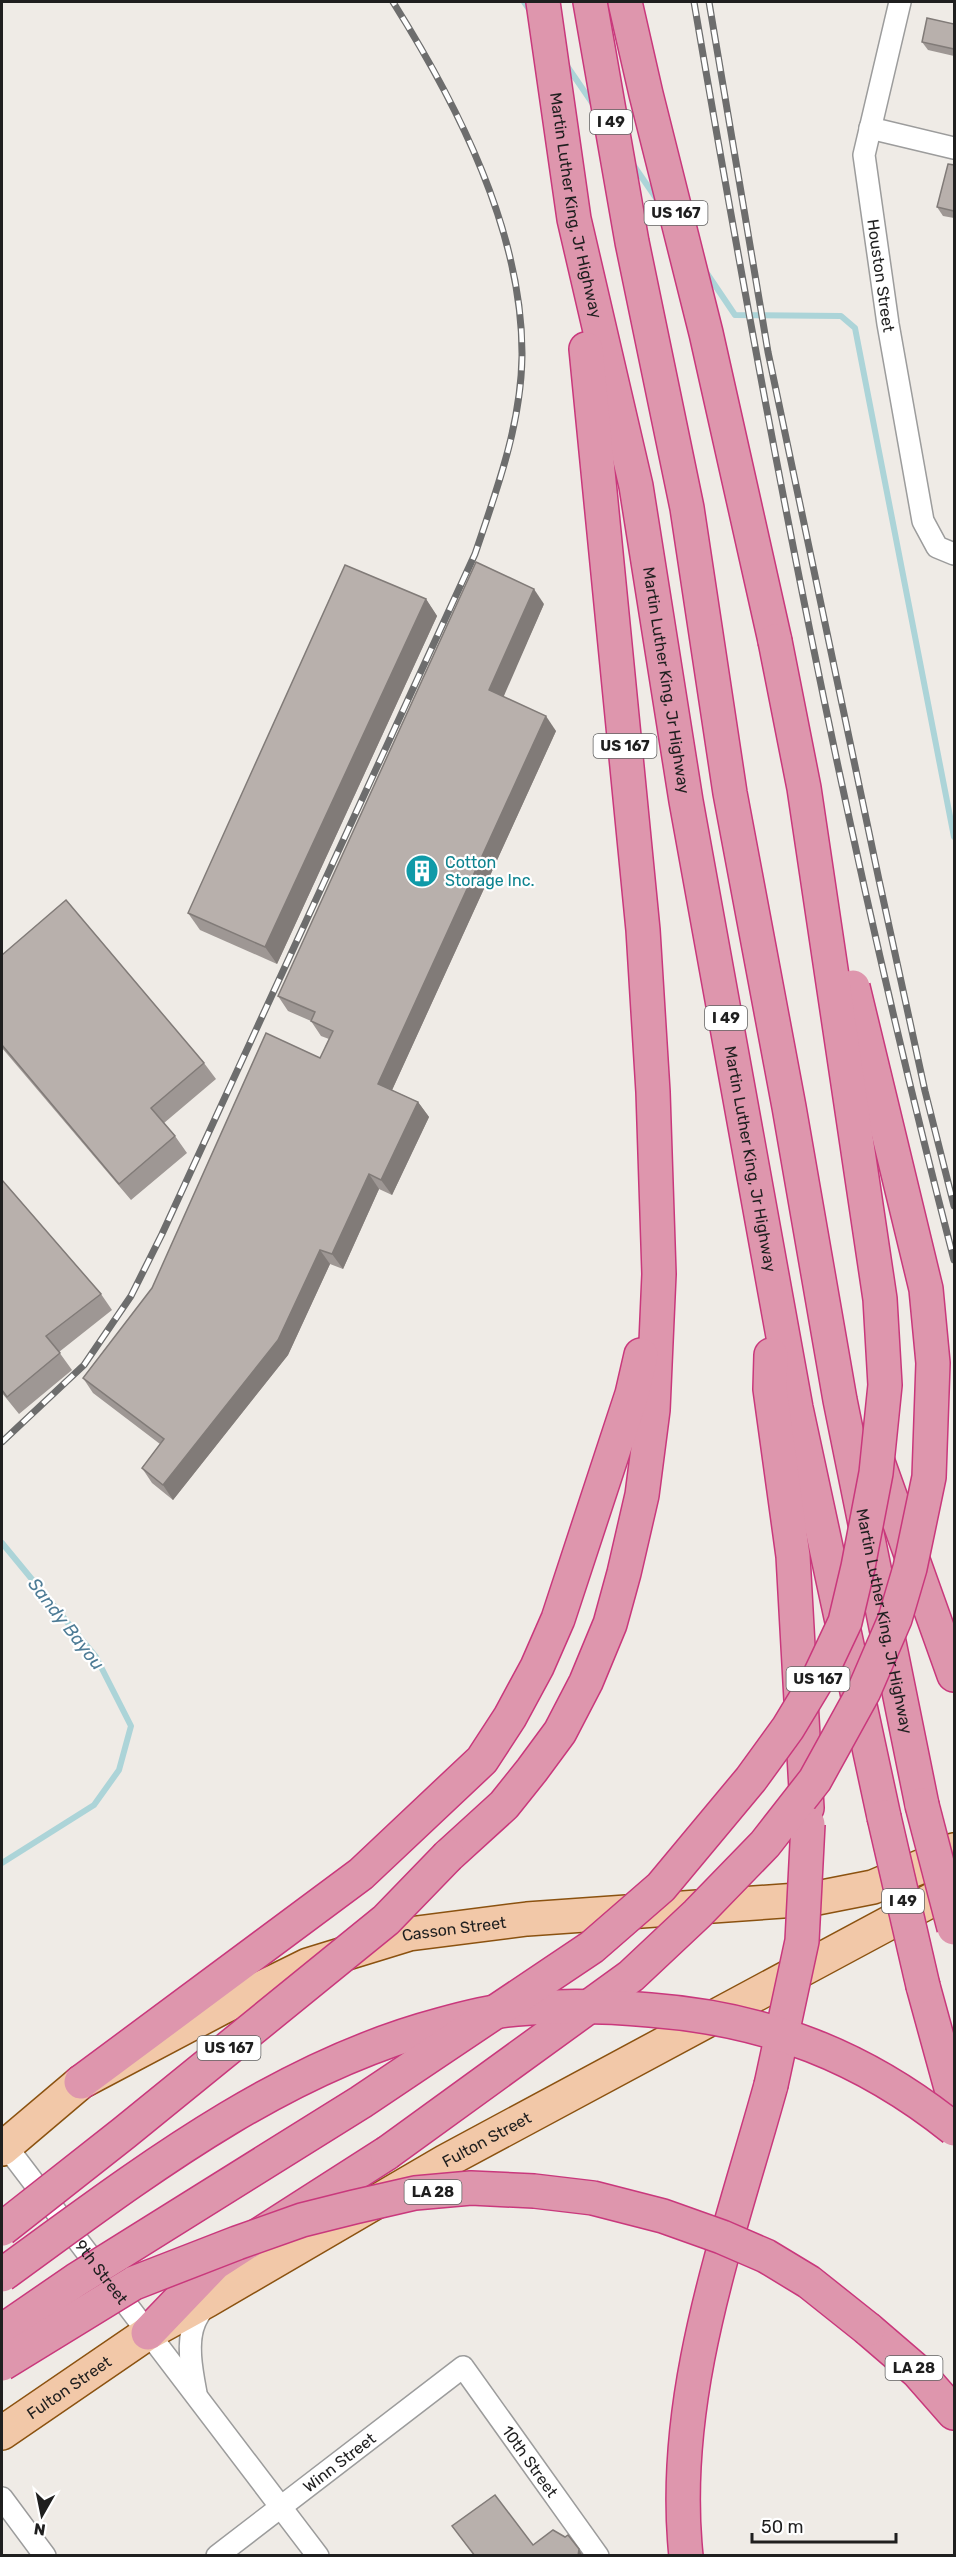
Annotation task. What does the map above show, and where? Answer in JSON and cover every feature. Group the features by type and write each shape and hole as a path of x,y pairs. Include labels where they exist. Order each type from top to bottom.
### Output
{"highway":[{"name":"Martin Luther King, Jr Highway","path":"543,2 574,219 636,486 686,801 796,1408 884,1816 923,1986 954,2099"},
{"name":"Martin Luther King, Jr Highway","path":"590,2 632,242 687,508 730,793 840,1400 922,1805 954,1928"},
{"name":"US 167","path":"2,2331 76,2280 361,2102 592,1947 661,1887 751,1779 788,1728 820,1675 845,1622 876,1473 885,1385 880,1299 804,788 775,641 706,333 625,2"},
{"name":"US 167","path":"2,2229 386,1920 448,1856 504,1805 560,1732 586,1682 610,1624 644,1484 653,1410 659,1274 653,1092 643,930 574,219"},
{"path":"148,2333 215,2263 387,2153 631,1976 698,1914 765,1844 815,1780 864,1691 895,1619 907,1579 930,1467 933,1363 926,1289 804,788"},
{"path":"809,1224 872,1443 954,1675"},
{"path":"81,2082 361,1874 482,1760 515,1707 558,1619 632,1394 659,1274"},
{"path":"686,2556 682,2517 686,2431 704,2325 771,2085 802,1941 808,1824 793,1556 770,1389 775,1284"},
{"path":"2,2275 145,2172 263,2098 358,2050 414,2031 465,2018 515,2009 608,2006 716,2017 761,2028 806,2042 849,2061 923,2104 954,2129"},
{"name":"LA 28","path":"2,2364 134,2283 302,2220 415,2193 471,2188 534,2191 593,2198 663,2216 766,2256 809,2282 868,2329 918,2372 954,2413"}],"main road":[{"name":"Casson Street","path":"4,2147 81,2082 308,1965 409,1934 527,1919 812,1899 873,1887 954,1850"},
{"name":"Fulton Street","path":"2,2433 148,2333 446,2161 954,1888"}],"street":[{"name":"Houston Street","path":"900,2 864,155 888,324 922,521 946,550"},
{"path":"870,128 954,148"},
{"name":"9th Street","path":"4,2147 318,2556"},
{"name":"9th Street","path":"197,2396 192,2367 193,2332 194,2324 208,2300"},
{"name":"Winn Street","path":"217,2556 463,2367"},
{"name":"10th Street","path":"463,2367 598,2556"},
{"path":"2,2498 45,2556"}],"building":[{"path":"927,18 954,24 954,49 922,42"},
{"path":"948,164 954,165 954,211 937,207"},
{"path":"476,562 534,589 489,690 546,716 378,1084 418,1102 381,1180 369,1174 332,1254 320,1250 278,1340 163,1485 142,1468 164,1439 83,1378 152,1288 266,1033 320,1058 333,1031 311,1021 315,1012 278,996"},
{"path":"345,565 426,599 265,947 188,913"},
{"path":"66,900 204,1063 151,1108 175,1136 119,1184 2,1045 2,955"},
{"path":"2,1180 101,1294 46,1336 60,1353 7,1397 2,1390"},
{"path":"495,2495 533,2545 553,2530 565,2537 568,2535 579,2549 578,2556 475,2556 452,2526"}],"waterway":[{"path":"524,2 531,12"},
{"path":"565,63 595,107"},
{"path":"632,163 658,201"},
{"path":"706,272 735,315 841,316 855,328 954,837"},
{"name":"Sandy Bayou","path":"2,1543 96,1657 131,1726 119,1770 94,1805 2,1863"}],"railway":[{"path":"2,1442 84,1365 131,1296 162,1234 475,554 506,456 517,407 522,356 519,309 511,263 482,171 462,126 417,41 393,2"},
{"path":"694,2 721,160 810,634 878,948 954,1260"},
{"path":"709,2 768,352 879,880 925,1091 954,1206"}],"place":[{"name":"Cotton Storage Inc.","path":"422,871"}]}
